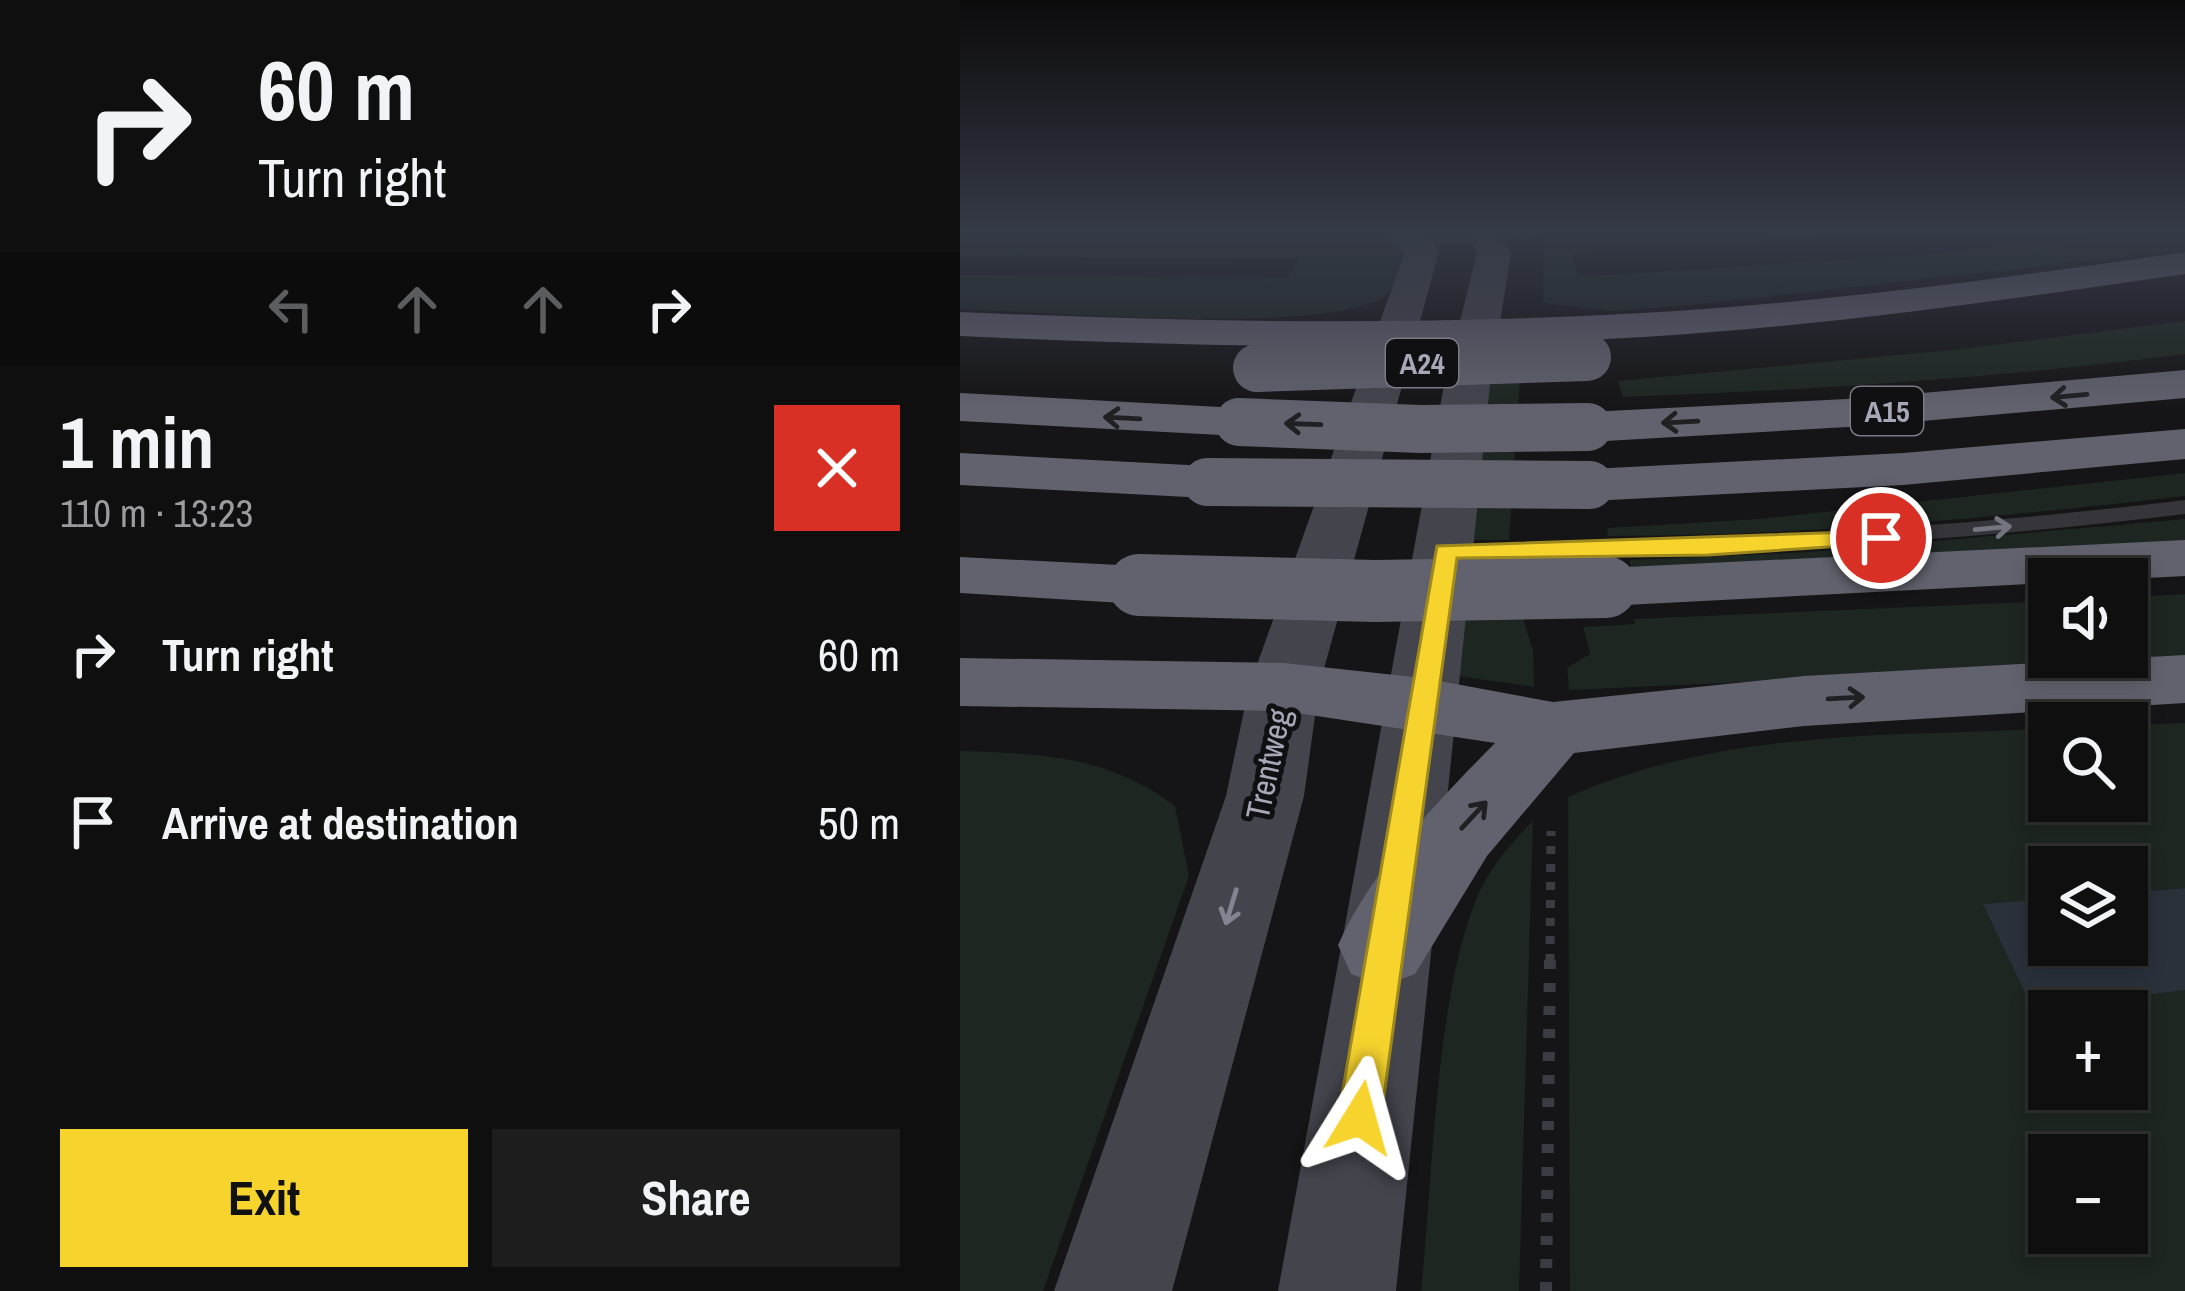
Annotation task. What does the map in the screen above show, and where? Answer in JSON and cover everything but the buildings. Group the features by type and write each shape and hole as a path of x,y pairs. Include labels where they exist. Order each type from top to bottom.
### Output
{"highway":[{"path":"960,324 1480,333 1873,305 1983,290"},
{"name":"A24","path":"960,364 1257,368 1804,346 2185,296"},
{"name":"A15","path":"960,407 1421,429 1588,427 1888,411 2185,383"},
{"name":"A15","path":"960,469 1207,482 1590,485 1925,467 2185,444"},
{"path":"960,575 1351,591 1606,587 2185,558"},
{"path":"960,682 1284,687 1423,703 1553,729 1804,700 2185,679"},
{"path":"1383,945 1458,833 1553,729"}],"main road":[{"name":"Trentweg","path":"1113,1291 1265,796 1284,687 1411,290"},
{"path":"1337,1291 1383,945 1467,386 1488,290"}],"lane":[{"path":"1445,551 1708,548 1881,538 2185,507"}],"shaded area":[{"path":"960,290 1390,290 1353,308 1247,318 960,309"},
{"path":"1543,290 1826,290 1611,311 1543,303"},
{"path":"2185,321 2185,354 2045,370 1623,397 1618,381 1963,349"},
{"path":"1523,337 1509,540 1468,540 1495,342"},
{"path":"2185,473 2185,496 2041,512 1751,533 1608,536 1607,528 1759,519"},
{"path":"2185,519 2185,548 1630,567 1630,560 1810,552"},
{"path":"1464,569 1510,577 1533,650 1534,687 1458,676"},
{"path":"2185,594 2185,662 2148,664 2148,596"},
{"path":"2028,602 2028,669 1569,690 1567,668 1590,654 1583,627 1635,624 1634,619"},
{"path":"2185,723 2185,888 2148,891 2148,846 2028,846 2028,901 1984,905 2028,999 2028,1110 2148,1110 2148,995 2185,990 2185,1291 1570,1291 1568,797 1684,759 1804,740 2028,730 2028,822 2148,822 2148,724"},
{"path":"960,751 1073,761 1149,789 1175,806 1189,876 1043,1291 960,1291"},
{"path":"1533,821 1519,1291 1421,1291 1444,1035 1464,936 1489,874"},
{"path":"2185,888 2185,990 2148,995 2148,990 2028,990 2028,999 1983,904 2028,901 2028,966 2148,966 2148,891"}],"route":[{"path":"1360,1118 1445,551 1708,548 1881,538"}]}
